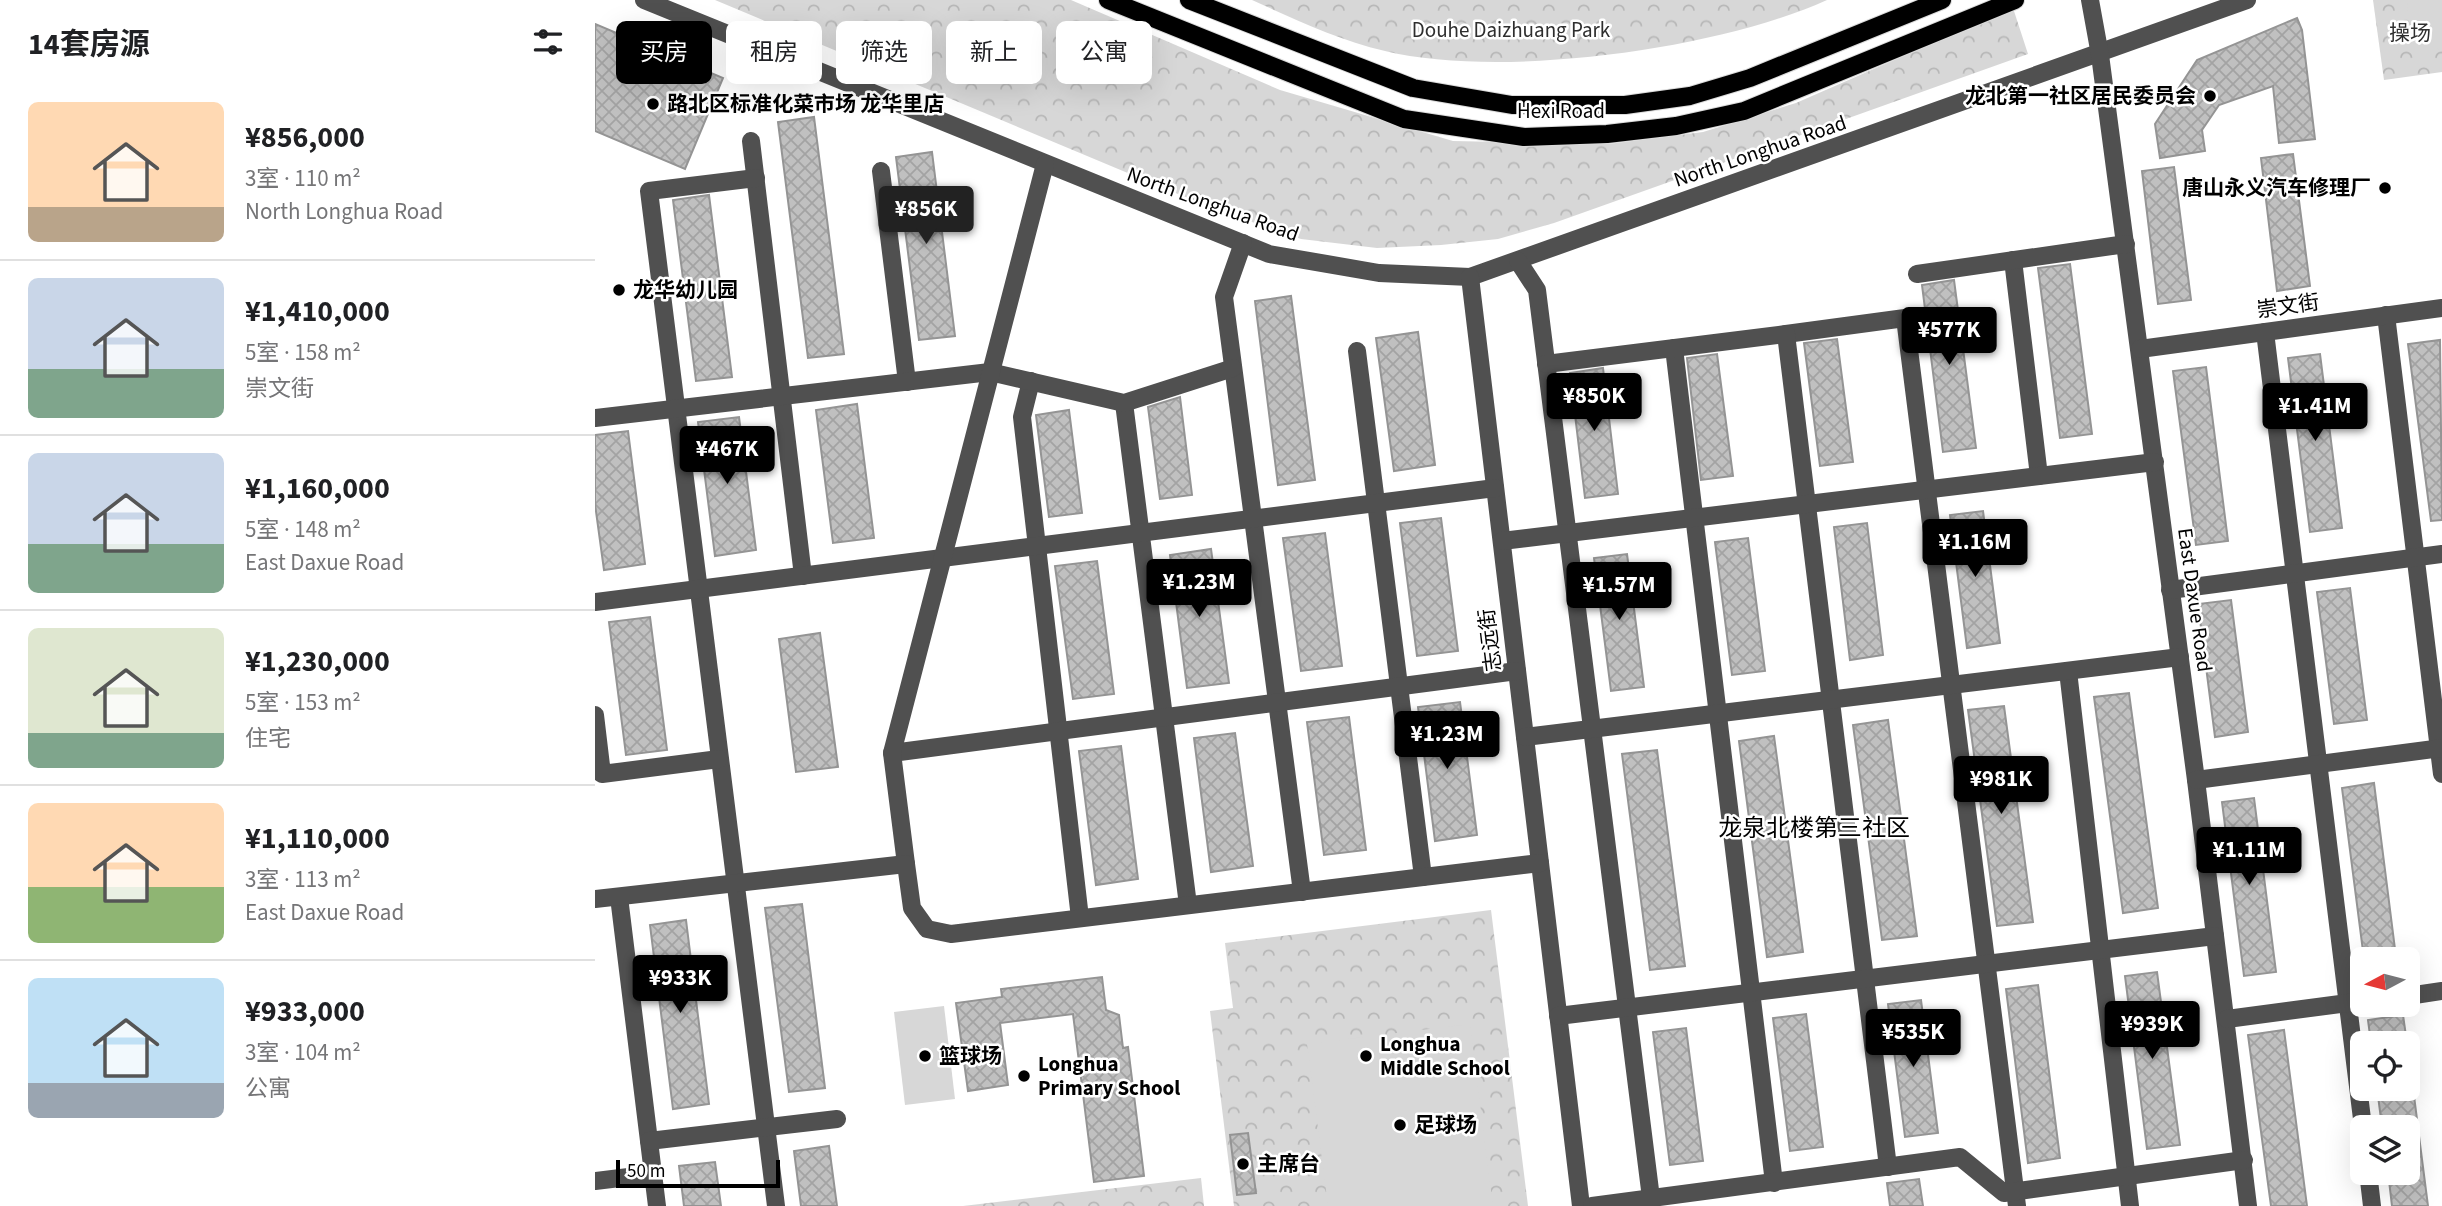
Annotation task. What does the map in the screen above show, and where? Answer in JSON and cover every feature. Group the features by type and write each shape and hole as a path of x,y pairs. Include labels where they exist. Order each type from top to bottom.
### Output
{"main road":[{"name":"Hexi Road","path":"1108,0 1404,120 1524,136 1621,133 1676,126 1744,111 2015,0"},
{"name":"Hexi Road","path":"1189,0 1413,88 1512,105 1625,105 1690,96 1750,78 1942,0"}],"street":[{"name":"North Longhua Road","path":"644,0 1269,254 1379,273 1469,277 2100,55 2247,0"},
{"name":"East Daxue Road","path":"2090,0 2100,55 2155,462 2227,1019 2248,1206"},
{"path":"751,141 803,576"},
{"path":"1045,164 892,753 912,908 927,929 951,934 1540,863"},
{"path":"881,171 907,382"},
{"path":"756,178 649,191 776,1206"},
{"path":"1243,243 1224,297 1302,892"},
{"path":"1917,274 2126,244"},
{"path":"2013,260 2039,476"},
{"path":"1518,261 1537,290 1651,1198"},
{"name":"志远街","path":"1469,277 1581,1206"},
{"name":"崇文街","path":"2140,349 2442,308"},
{"path":"2386,315 2442,774"},
{"path":"1546,364 1905,318 2016,1198"},
{"path":"2265,332 2318,764 2350,970"},
{"path":"1786,334 1888,1167"},
{"path":"1674,348 1774,1183"},
{"path":"1357,351 1423,877"},
{"path":"595,418 990,372 1124,403 1233,368"},
{"path":"1031,381 1022,417 1080,918"},
{"path":"1124,403 1188,905"},
{"path":"1502,541 2155,462"},
{"path":"595,602 1495,488"},
{"path":"2170,590 2442,554"},
{"path":"1525,737 2180,657"},
{"path":"892,753 1517,671"},
{"path":"2068,671 2130,1206"},
{"path":"595,715 602,774 719,759"},
{"path":"2196,780 2440,748"},
{"path":"595,899 906,864"},
{"path":"619,897 657,1206"},
{"path":"1558,1016 2215,936"},
{"path":"2420,994 2442,991"},
{"path":"2227,1019 2350,1003"},
{"path":"2356,1017 2362,1115"},
{"path":"649,1141 837,1119"},
{"path":"1593,1206 1960,1157 2004,1192 2016,1198 2127,1176 2244,1160"},
{"path":"595,1181 653,1174"},
{"path":"2370,1185 2372,1206"}],"green space":[{"path":"715,0 1071,0 1120,21 1056,21 1056,84 1152,84 1152,35 1280,90 1453,141 1608,144 1703,132 1796,103 2013,8 2028,54 1554,223 1498,239 1377,248 1301,239 1209,207 915,84 932,84 932,21 836,21 836,51 822,45 822,21 765,21"},
{"name":"Douhe Daizhuang Park","path":"1252,0 1827,0 1781,18 1670,45 1609,55 1488,62 1433,59 1385,51 1317,29"},
{"name":"操场","path":"2373,0 2442,0 2442,72 2384,80"},
{"path":"2408,0 2442,0 2442,50 2426,43 2414,32 2408,18"},
{"name":"Longhua Middle School","path":"1491,910 1528,1206 1234,1206 1210,1011 1233,1008 1225,943"},
{"name":"篮球场","path":"944,1006 955,1099 905,1105 894,1012"},
{"name":"足球场","path":"1470,1024 1493,1206 1328,1206 1307,1044"},
{"path":"1201,1178 1204,1206 963,1206"}],"building":[{"name":"龙北第一社区居民委员会","path":"2297,18 2302,30 2315,139 2279,143 2273,86 2219,105 2202,130 2205,151 2160,158 2155,124 2197,60"},
{"name":"路北区标准化菜市场 龙华里店","path":"595,24 616,33 616,84 712,84 712,73 723,78 685,169 595,131"},
{"path":"814,117 844,354 808,358 778,122"},
{"path":"932,152 955,336 919,340 896,157"},
{"path":"2293,154 2310,286 2277,291 2261,158"},
{"path":"2174,167 2191,300 2158,304 2142,171"},
{"path":"709,195 732,377 696,381 673,200"},
{"path":"2070,264 2092,434 2060,438 2038,268"},
{"path":"1954,280 1976,448 1943,452 1922,285"},
{"path":"1291,296 1315,480 1278,485 1255,301"},
{"path":"1418,332 1435,465 1394,471 1376,338"},
{"path":"1837,339 1853,462 1820,466 1804,343"},
{"path":"2440,340 2442,520 2431,521 2408,344"},
{"path":"1717,354 1733,476 1701,480 1687,358"},
{"path":"2320,354 2342,528 2310,532 2288,358"},
{"path":"2206,367 2228,541 2196,545 2173,371"},
{"path":"1603,368 1618,494 1585,498 1570,373"},
{"path":"1180,397 1192,495 1160,499 1148,407"},
{"path":"857,404 874,538 833,543 816,410"},
{"path":"1069,410 1082,513 1049,517 1036,415"},
{"path":"739,417 756,550 715,556 698,422"},
{"path":"628,431 645,564 604,570 595,504 595,435"},
{"path":"1983,511 2000,643 1967,648 1950,515"},
{"path":"1441,518 1458,651 1417,656 1400,523"},
{"path":"1867,523 1883,655 1850,660 1834,527"},
{"path":"1325,533 1342,666 1301,671 1283,538"},
{"path":"1748,538 1765,671 1732,675 1715,542"},
{"path":"1211,549 1229,683 1187,688 1170,555"},
{"path":"1627,554 1644,687 1611,691 1594,558"},
{"path":"1097,561 1114,694 1073,699 1055,566"},
{"path":"2350,588 2367,720 2334,724 2317,592"},
{"path":"2231,600 2248,732 2215,737 2198,604"},
{"path":"650,617 667,750 626,755 609,622"},
{"path":"820,633 838,767 796,772 779,639"},
{"path":"2129,693 2158,908 2123,913 2094,697"},
{"path":"1460,702 1477,835 1435,841 1418,707"},
{"path":"2004,706 2033,922 1997,926 1968,710"},
{"path":"1349,717 1366,850 1324,855 1307,722"},
{"path":"1888,720 1917,936 1882,940 1853,725"},
{"path":"1235,733 1253,866 1211,872 1194,738"},
{"path":"1774,736 1803,952 1767,957 1739,741"},
{"path":"1121,746 1138,879 1096,885 1079,751"},
{"path":"1657,750 1685,966 1650,970 1622,754"},
{"path":"2374,783 2395,947 2362,947 2342,788"},
{"path":"2254,798 2276,972 2244,976 2222,802"},
{"path":"802,904 825,1088 789,1092 765,908"},
{"path":"686,920 709,1104 673,1109 650,925"},
{"path":"2157,972 2180,1145 2147,1149 2125,976"},
{"path":"1102,977 1106,1010 1119,1015 1123,1048 1128,1047 1144,1176 1094,1182 1073,1014 1000,1023 1008,1085 968,1091 956,1003 1002,997 1001,989"},
{"path":"2038,985 2060,1158 2028,1163 2006,989"},
{"path":"1921,1000 1938,1133 1905,1137 1888,1004"},
{"path":"1806,1014 1823,1147 1790,1151 1773,1018"},
{"path":"2403,1017 2405,1031 2369,1031 2368,1020"},
{"path":"1686,1028 1703,1161 1670,1165 1653,1032"},
{"path":"2284,1030 2307,1206 2271,1206 2248,1035"},
{"path":"2379,1101 2415,1101 2416,1115 2380,1115"},
{"name":"主席台","path":"1248,1133 1256,1193 1237,1195 1230,1135"},
{"path":"2420,1144 2428,1206 2392,1206 2390,1185 2420,1185"},
{"path":"829,1146 837,1206 801,1206 794,1151"},
{"path":"715,1162 721,1206 684,1206 679,1166"},
{"path":"1919,1179 1923,1206 1890,1206 1887,1183"}],"place":[{"name":"龙北第一社区居民委员会","path":"2210,96"},
{"name":"路北区标准化菜市场 龙华里店","path":"653,104"},
{"name":"唐山永义汽车修理厂","path":"2385,188"},
{"name":"龙华幼儿园","path":"619,290"},
{"name":"篮球场","path":"925,1056"},
{"name":"Longhua Middle School","path":"1366,1056"},
{"name":"Longhua Primary School","path":"1024,1076"},
{"name":"足球场","path":"1400,1125"},
{"name":"主席台","path":"1243,1164"}],"district":[{"name":"龙泉北楼第三社区","path":"1814,828"}]}
